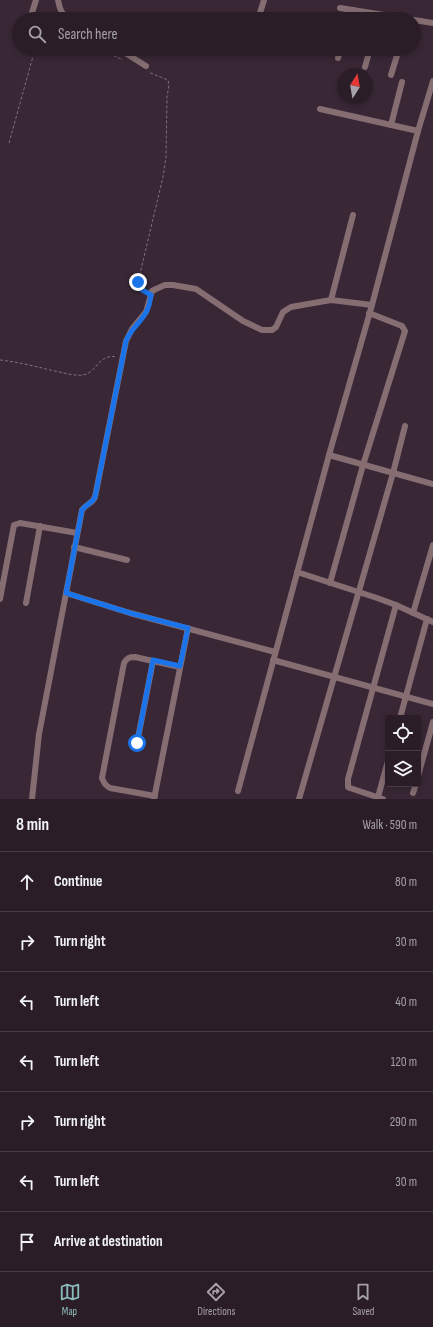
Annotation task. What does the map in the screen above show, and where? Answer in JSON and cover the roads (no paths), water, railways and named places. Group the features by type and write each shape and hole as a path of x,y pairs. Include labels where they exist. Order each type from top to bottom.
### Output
{"street":[{"path":"32,12 36,0"},
{"path":"58,0 62,12"},
{"path":"260,12 264,0"},
{"path":"340,8 360,12"},
{"path":"421,21 433,23"},
{"path":"129,56 147,69"},
{"path":"365,67 368,56"},
{"path":"391,75 397,56"},
{"path":"238,791 329,455 370,313 418,131 433,81"},
{"path":"391,125 402,82"},
{"path":"320,109 418,131"},
{"path":"332,300 352,215"},
{"path":"32,799 40,734 76,533 82,510 92,502 95,497 127,337 146,312 151,295 156,288 165,285 196,289 255,328 268,330 272,330 276,327 283,312 291,307 332,300 372,305"},
{"path":"330,583 363,465 405,331 402,326 370,313"},
{"path":"299,799 393,473 405,426"},
{"path":"329,455 433,484"},
{"path":"0,599 14,525 20,523 76,533"},
{"path":"26,603 40,526"},
{"path":"413,613 433,545"},
{"path":"74,547 127,560"},
{"path":"297,572 396,604 433,622"},
{"path":"66,593 130,613 276,652"},
{"path":"385,775 380,798 353,790 348,787 348,779 396,604"},
{"path":"401,715 427,619"},
{"path":"180,666 130,657 126,659 102,778 105,785 110,788 154,797 188,628"},
{"path":"137,743 153,660"},
{"path":"273,660 433,704"},
{"path":"421,765 433,722"},
{"path":"413,793 415,787"}]}
